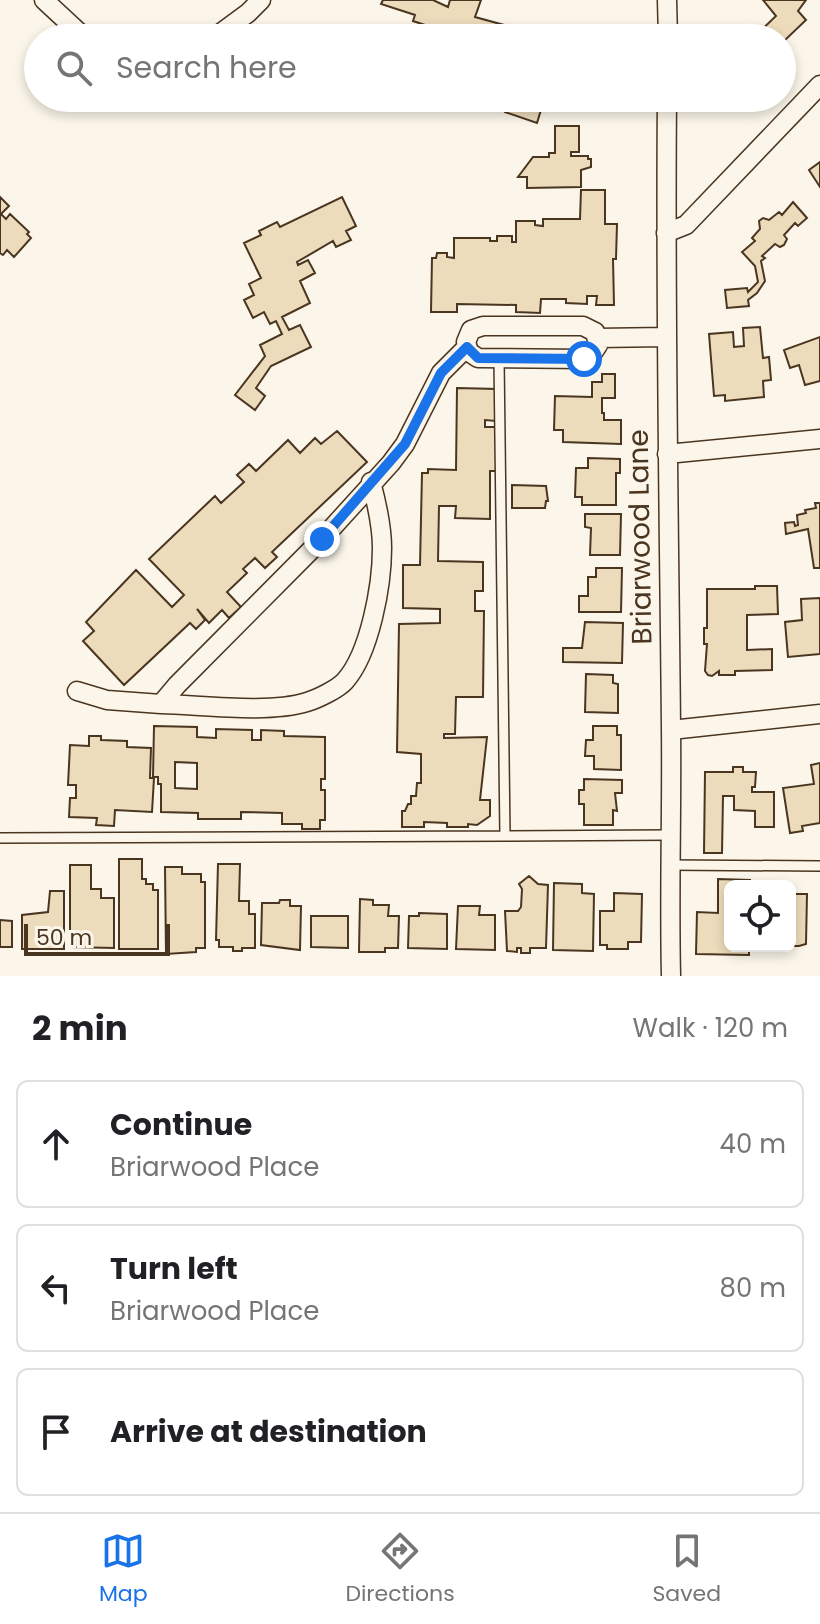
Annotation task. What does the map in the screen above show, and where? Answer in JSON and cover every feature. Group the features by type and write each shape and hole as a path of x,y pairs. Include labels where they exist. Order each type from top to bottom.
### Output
{"street":[{"path":"44,0 70,24"},
{"path":"233,24 261,0"},
{"path":"669,24 671,3"},
{"path":"796,110 820,85"},
{"name":"Briarwood Lane","path":"667,112 665,337 671,976"},
{"path":"666,233 686,225 794,112"},
{"path":"483,326 583,326 595,332 598,338 595,352 584,359 478,358 466,342 471,330 483,326"},
{"path":"598,338 665,337"},
{"path":"161,704 322,539 405,444 441,373 467,347"},
{"path":"667,454 820,439"},
{"path":"77,691 107,700 270,707 308,702 344,683 363,648 380,582 382,546 371,482"},
{"path":"671,730 820,714"}],"lane":[{"path":"499,359 505,836"},
{"path":"0,838 670,835"},
{"path":"669,865 820,866"}],"building":[{"path":"383,0 433,0 448,7 450,0 481,0 475,17 500,24 422,24 413,21 415,15 381,4"},
{"path":"763,0 806,0 798,11 806,20 796,30 796,24 768,24 776,16"},
{"path":"505,112 540,112 537,123"},
{"path":"555,126 579,126 579,152 571,152 571,156 588,156 591,167 581,170 581,187 527,188 527,177 518,177 533,157 549,157 549,153 555,153"},
{"path":"820,162 820,187 809,170"},
{"path":"581,190 605,190 605,224 617,224 616,259 613,259 614,305 596,305 597,296 587,296 587,304 566,303 566,299 541,299 540,313 516,312 516,305 457,304 457,312 431,312 432,258 436,258 437,253 447,253 447,257 454,258 454,238 490,238 490,241 497,241 497,236 512,236 512,242 516,242 516,221 535,221 535,225 543,226 543,219 580,219"},
{"path":"0,197 9,206 1,214 6,219 10,214 29,232 27,234 31,238 14,257 7,250 3,255 0,253"},
{"path":"342,197 356,226 346,231 351,240 336,247 333,241 297,262 298,265 308,260 315,273 300,281 310,303 282,317 289,330 300,325 311,347 271,366 256,388 265,396 255,410 235,395 265,356 260,345 282,334 276,321 270,324 264,312 253,318 244,300 254,295 249,284 261,278 244,243 277,222 280,227"},
{"path":"793,202 807,218 798,226 795,223 784,235 787,239 784,245 780,247 775,244 762,256 765,258 761,261 765,281 748,300 749,306 727,308 725,290 747,288 748,292 758,282 755,266 742,252 755,241 752,238 760,229 759,221 763,218 769,220 779,212 782,215"},
{"path":"760,327 763,358 769,357 771,380 763,381 764,397 725,401 725,395 714,396 709,334 733,332 734,347 744,346 743,328"},
{"path":"820,337 820,381 805,385 799,365 790,368 784,350"},
{"path":"602,374 615,374 615,398 602,398 602,413 604,420 621,420 621,444 563,442 563,430 554,430 555,396 592,397 592,382 602,382"},
{"path":"457,388 497,389 496,421 485,420 485,427 498,427 497,471 490,471 490,519 455,518 456,506 439,506 438,561 483,562 483,591 475,591 475,611 484,611 483,697 456,697 455,734 444,734 444,738 487,737 480,800 490,800 490,816 477,825 468,824 468,827 424,822 424,827 402,827 402,811 411,804 411,796 416,796 417,783 421,783 421,754 397,752 399,624 440,623 440,609 403,608 403,565 420,565 422,473 428,473 428,469 456,470"},
{"path":"337,431 367,462 272,552 277,557 265,568 255,558 243,569 247,573 227,592 241,607 229,618 222,610 209,623 197,609 205,620 196,629 190,623 124,685 83,641 94,631 86,622 136,570 172,607 184,595 149,559 215,496 221,503 244,482 237,475 249,464 256,471 288,440 300,453 315,438 321,444"},
{"path":"588,458 620,459 620,473 616,473 616,505 582,505 582,497 575,497 576,468 588,468"},
{"path":"512,485 546,486 548,501 545,508 512,508"},
{"path":"815,503 820,503 820,568 814,568 808,529 786,534 785,523 798,525 797,515 816,508"},
{"path":"585,514 621,514 620,555 590,555 591,528 585,527"},
{"path":"596,568 622,568 621,612 579,612 579,596 588,596 588,577 596,577"},
{"path":"755,586 777,586 778,614 747,615 747,650 772,649 772,670 735,671 735,675 719,675 719,671 708,675 705,671 707,644 704,644 707,589 755,589"},
{"path":"820,598 820,654 788,657 785,622 802,620 801,599"},
{"path":"585,622 623,623 622,663 563,662 563,648 582,648"},
{"path":"586,674 613,675 613,683 618,684 618,713 585,712"},
{"path":"154,726 197,727 197,737 216,738 216,729 252,730 252,740 261,740 261,730 284,731 284,736 325,737 325,779 321,779 321,790 325,790 325,820 320,820 320,829 302,829 302,824 282,824 282,813 241,812 241,819 198,819 198,813 161,812 161,784 158,784 158,777 153,777","holes":["175,762 197,763 197,789 175,788"]},
{"path":"593,726 617,726 617,735 621,735 621,770 594,769 594,756 585,756 586,740 593,740"},
{"path":"89,736 101,736 101,740 127,741 127,747 151,748 150,778 154,778 152,812 115,810 114,826 96,825 97,818 69,817 70,798 76,798 76,785 68,785 70,745 89,746"},
{"path":"820,763 820,823 802,826 803,831 790,833 783,788 814,784 811,765"},
{"path":"733,767 743,767 743,772 756,772 752,792 774,792 774,827 755,827 755,811 734,810 734,796 723,796 722,853 704,853 705,772 733,772"},
{"path":"584,779 622,780 622,793 615,793 617,811 613,810 613,825 584,825 584,804 579,804 579,790 584,790"},
{"path":"119,859 142,859 142,879 146,879 146,884 153,884 153,890 158,890 158,949 119,949"},
{"path":"218,864 240,864 239,901 249,901 249,914 255,914 255,948 233,951 233,947 219,947 219,940 216,940"},
{"path":"70,865 91,865 91,889 101,889 101,898 114,898 114,948 70,947"},
{"path":"165,867 182,867 182,874 201,874 201,882 205,882 205,948 196,948 196,952 166,954"},
{"path":"529,876 538,884 548,885 546,948 530,948 530,953 521,953 521,948 517,948 517,952 507,951 505,911 518,911 521,907 522,889 519,884"},
{"path":"718,879 750,880 724,880 724,952 749,952 749,955 696,954 697,912 718,913"},
{"path":"554,883 582,884 582,893 594,894 593,951 553,950"},
{"path":"50,891 64,891 64,949 22,949 22,915 48,912"},
{"path":"614,893 642,894 641,942 628,942 628,949 607,949 607,945 600,945 600,911 614,911"},
{"path":"796,894 807,894 806,944 796,946"},
{"path":"360,899 373,900 373,905 389,905 388,916 399,916 398,948 385,948 385,952 359,952"},
{"path":"280,900 290,900 290,906 301,906 300,950 261,945 262,903 279,903"},
{"path":"458,906 480,906 479,915 495,915 495,950 456,949"},
{"path":"419,913 447,914 447,949 408,948 409,916 419,916"},
{"path":"311,916 348,916 348,948 311,947"},
{"path":"0,920 12,921 12,947 0,947"}],"route":[{"path":"322,539 391,463 405,444 441,373 467,347 478,358 584,359"}]}
